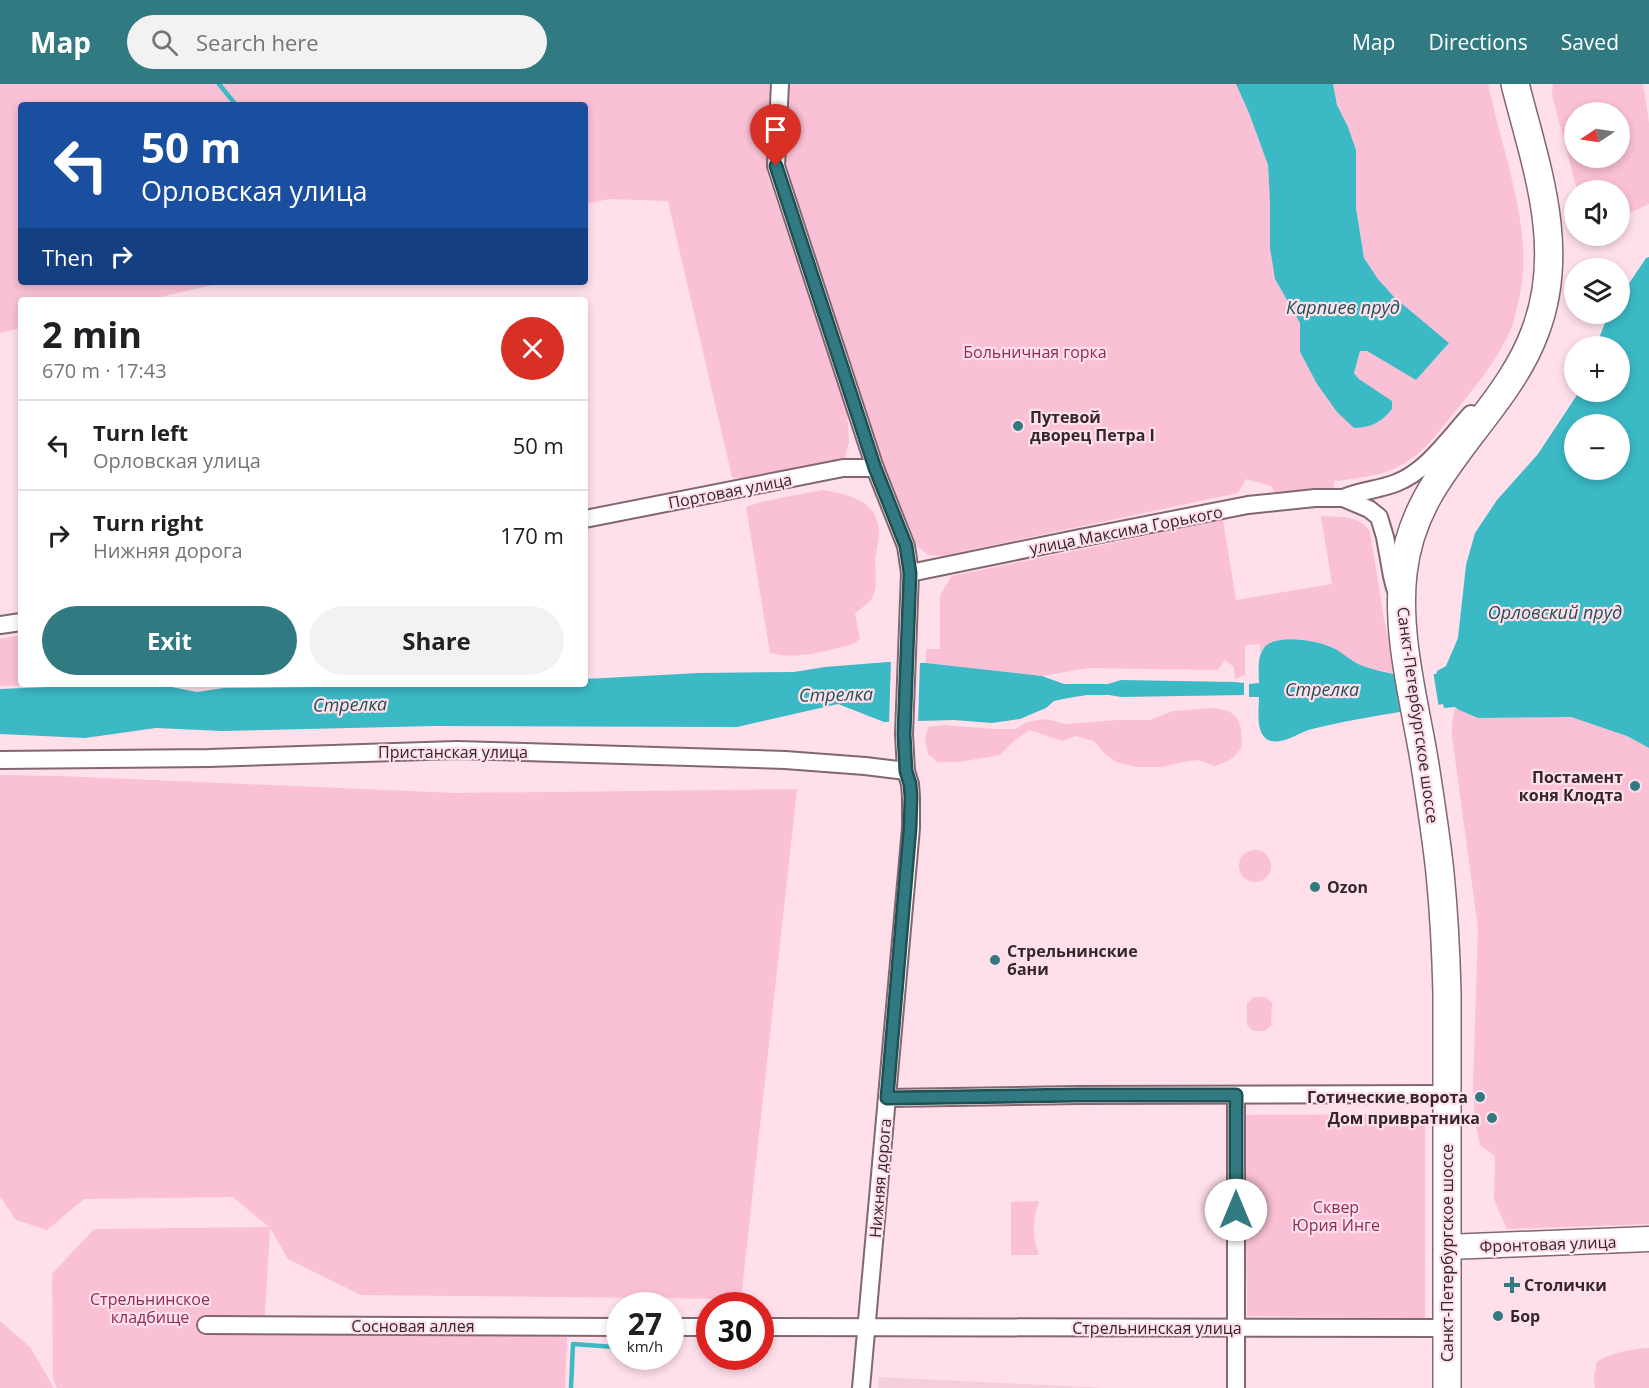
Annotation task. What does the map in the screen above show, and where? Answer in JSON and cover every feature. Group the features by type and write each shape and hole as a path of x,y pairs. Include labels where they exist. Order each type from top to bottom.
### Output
{"main road":[{"name":"Санкт-Петербургское шоссе","path":"1448,1388 1447,1328 1455,1247 1461,930 1454,858 1413,655 1401,609 1403,573 1415,520 1435,483 1502,393 1520,362 1535,333 1549,280 1550,254 1545,206 1515,84"},
{"name":"Санкт-Петербургское шоссе","path":"1413,655 1417,616 1416,587 1419,563 1429,524 1455,482 1533,369 1553,322 1560,295 1565,261 1562,214 1558,189 1530,84"},
{"name":"Санкт-Петербургское шоссе","path":"1425,722 1445,930 1446,1094 1462,1388"},
{"name":"Фронтовая улица","path":"1455,1247 1649,1239"}],"street":[{"name":"Нижняя дорога","path":"780,84 776,166 875,468 906,546 910,573 904,734 906,771 911,797 910,828 861,1388"},
{"path":"1343,498 1396,483 1408,477 1437,452 1473,412 1502,393"},
{"name":"Портовая улица","path":"588,518 843,468 875,468"},
{"name":"улица Максима Горького","path":"910,573 1248,505 1315,498 1343,498"},
{"path":"1343,498 1369,509 1379,517 1401,609"},
{"path":"0,625 18,622"},
{"name":"Пристанская улица","path":"0,760 209,758 457,750 785,760 906,771"},
{"path":"887,1098 1446,1094"},
{"path":"1236,1095 1236,1388"},
{"name":"Сосновая аллея","path":"206,1325 606,1326"},
{"path":"774,1327 867,1328"},
{"name":"Стрельнинская улица","path":"867,1328 1447,1328"}],"shaded area":[{"path":"879,1377 1107,1388 878,1388"}],"green space":[{"path":"0,84 772,84 767,173 847,412 849,442 845,458 827,466 741,479 732,477 668,201 609,199 588,203 588,102 18,102 18,285 213,285 160,297 18,297 18,329 0,333"},
{"name":"Больничная горка","path":"790,84 1236,84 1268,165 1275,279 1300,323 1300,352 1317,384 1337,412 1392,401 1359,379 1354,372 1360,351 1367,351 1416,380 1449,343 1394,297 1364,258 1356,208 1356,150 1337,105 1333,84 1488,84 1522,233 1523,270 1512,326 1487,370 1435,436 1415,456 1391,470 1372,476 1334,481 1334,489 1277,496 1271,486 1246,479 1238,493 942,556 928,555 917,546 884,465 785,161"},
{"path":"1553,84 1643,84 1649,123 1649,204 1630,213 1630,180 1574,180 1571,168 1630,168 1630,102 1564,102 1564,141 1552,95"},
{"path":"822,490 848,496 863,503 875,515 878,524 874,594 869,602 855,613 860,639 853,644 812,654 791,656 770,653 746,507"},
{"path":"1321,516 1355,520 1366,526 1370,532 1384,619 1396,674 1360,666 1333,647 1298,639 1263,647 1260,653 1260,644 1245,645 1245,675 1235,679 1234,667 1225,660 1218,670 1089,668 1042,676 926,663 926,649 940,649 940,595 952,576 1223,520 1236,600 1332,584"},
{"path":"18,636 18,685 0,686 0,639"},
{"path":"1455,707 1478,718 1571,717 1627,736 1649,748 1649,1224 1507,1229 1494,1200 1495,1156 1480,1145 1475,1120 1473,1088 1478,928 1452,736"},
{"path":"1215,708 1234,715 1241,728 1242,739 1241,749 1230,760 1215,766 1199,760 1161,767 1137,767 1116,762 1094,741 1075,736 1062,741 1030,730 1015,740 1000,755 959,762 938,762 928,754 925,740 928,727 944,725 1015,729 1027,722 1045,719 1066,724 1150,720 1173,711"},
{"name":"Стрельнинское кладбище","path":"0,775 455,793 797,789 742,1292 696,1292 696,1299 684,1298 684,1292 606,1292 606,1298 361,1295 288,1259 270,1228 264,1332 567,1337 565,1388 57,1388 53,1379 52,1274 94,1229 269,1227 233,1197 84,1199 47,1230 16,1220 0,1196"},
{"path":"1255,850 1266,855 1271,866 1266,877 1255,882 1244,877 1239,866 1244,855"},
{"path":"1254,997 1266,997 1272,1003 1271,1025 1265,1031 1253,1031 1247,1025 1247,1003"},
{"name":"Сквер Юрия Инге","path":"1425,1114 1425,1318 1247,1316 1245,1115"},
{"path":"1039,1201 1034,1228 1039,1255 1011,1255 1011,1202"},
{"path":"0,1321 30,1347 54,1388 0,1388"},
{"path":"1649,1348 1649,1388 1595,1388 1594,1377 1597,1362 1614,1354"}],"water":[{"name":"Карпиев пруд","path":"1236,84 1333,84 1337,105 1356,150 1356,208 1364,258 1394,297 1449,343 1416,380 1367,351 1360,351 1354,373 1359,379 1392,401 1392,409 1380,421 1365,427 1354,428 1337,412 1317,384 1300,352 1300,323 1275,279 1270,248 1268,165"},
{"name":"Орловский пруд","path":"1649,257 1649,748 1627,736 1571,717 1478,718 1455,707 1444,708 1443,704 1328,725 1279,741 1268,740 1264,737 1259,726 1259,697 1249,697 1249,684 1259,683 1260,655 1267,645 1274,641 1294,639 1324,644 1359,664 1399,675 1436,674 1446,666 1458,638 1466,565 1475,533 1497,500 1538,454 1564,415 1564,480 1630,480 1630,414 1564,414 1572,402 1630,402 1630,336 1600,336 1605,324 1630,324 1630,282"},
{"name":"Стрелка","path":"888,662 926,663 1042,676 1064,684 1108,684 1121,680 1235,682 1244,683 1244,695 1121,697 1087,695 1054,701 1046,708 1020,719 992,723 954,720 884,722 838,704 737,727 434,726 222,731 156,728 85,738 0,734 0,689 171,687 197,692 224,688 588,687 588,679 699,673 794,672"}],"pier":[{"path":"891,659 920,660 918,724 889,725"},
{"path":"1433,671 1439,708 1406,715 1399,672"}],"waterway":[{"path":"219,84 234,102"},
{"path":"571,1388 573,1344 606,1346"}],"place":[{"name":"Путевой дворец Петра I","path":"1018,426"},
{"name":"Постамент коня Клодта","path":"1635,786"},
{"name":"Ozon","path":"1315,887"},
{"name":"Стрельнинские бани","path":"995,960"},
{"name":"Готические ворота","path":"1480,1097"},
{"name":"Дом привратника","path":"1492,1118"},
{"name":"Столички","path":"1512,1285"},
{"name":"Бор","path":"1498,1316"}],"route":[{"path":"776,166 875,468 906,546 910,573 904,734 906,771 911,797 910,828 887,1098 1236,1095 1236,1210"}]}
